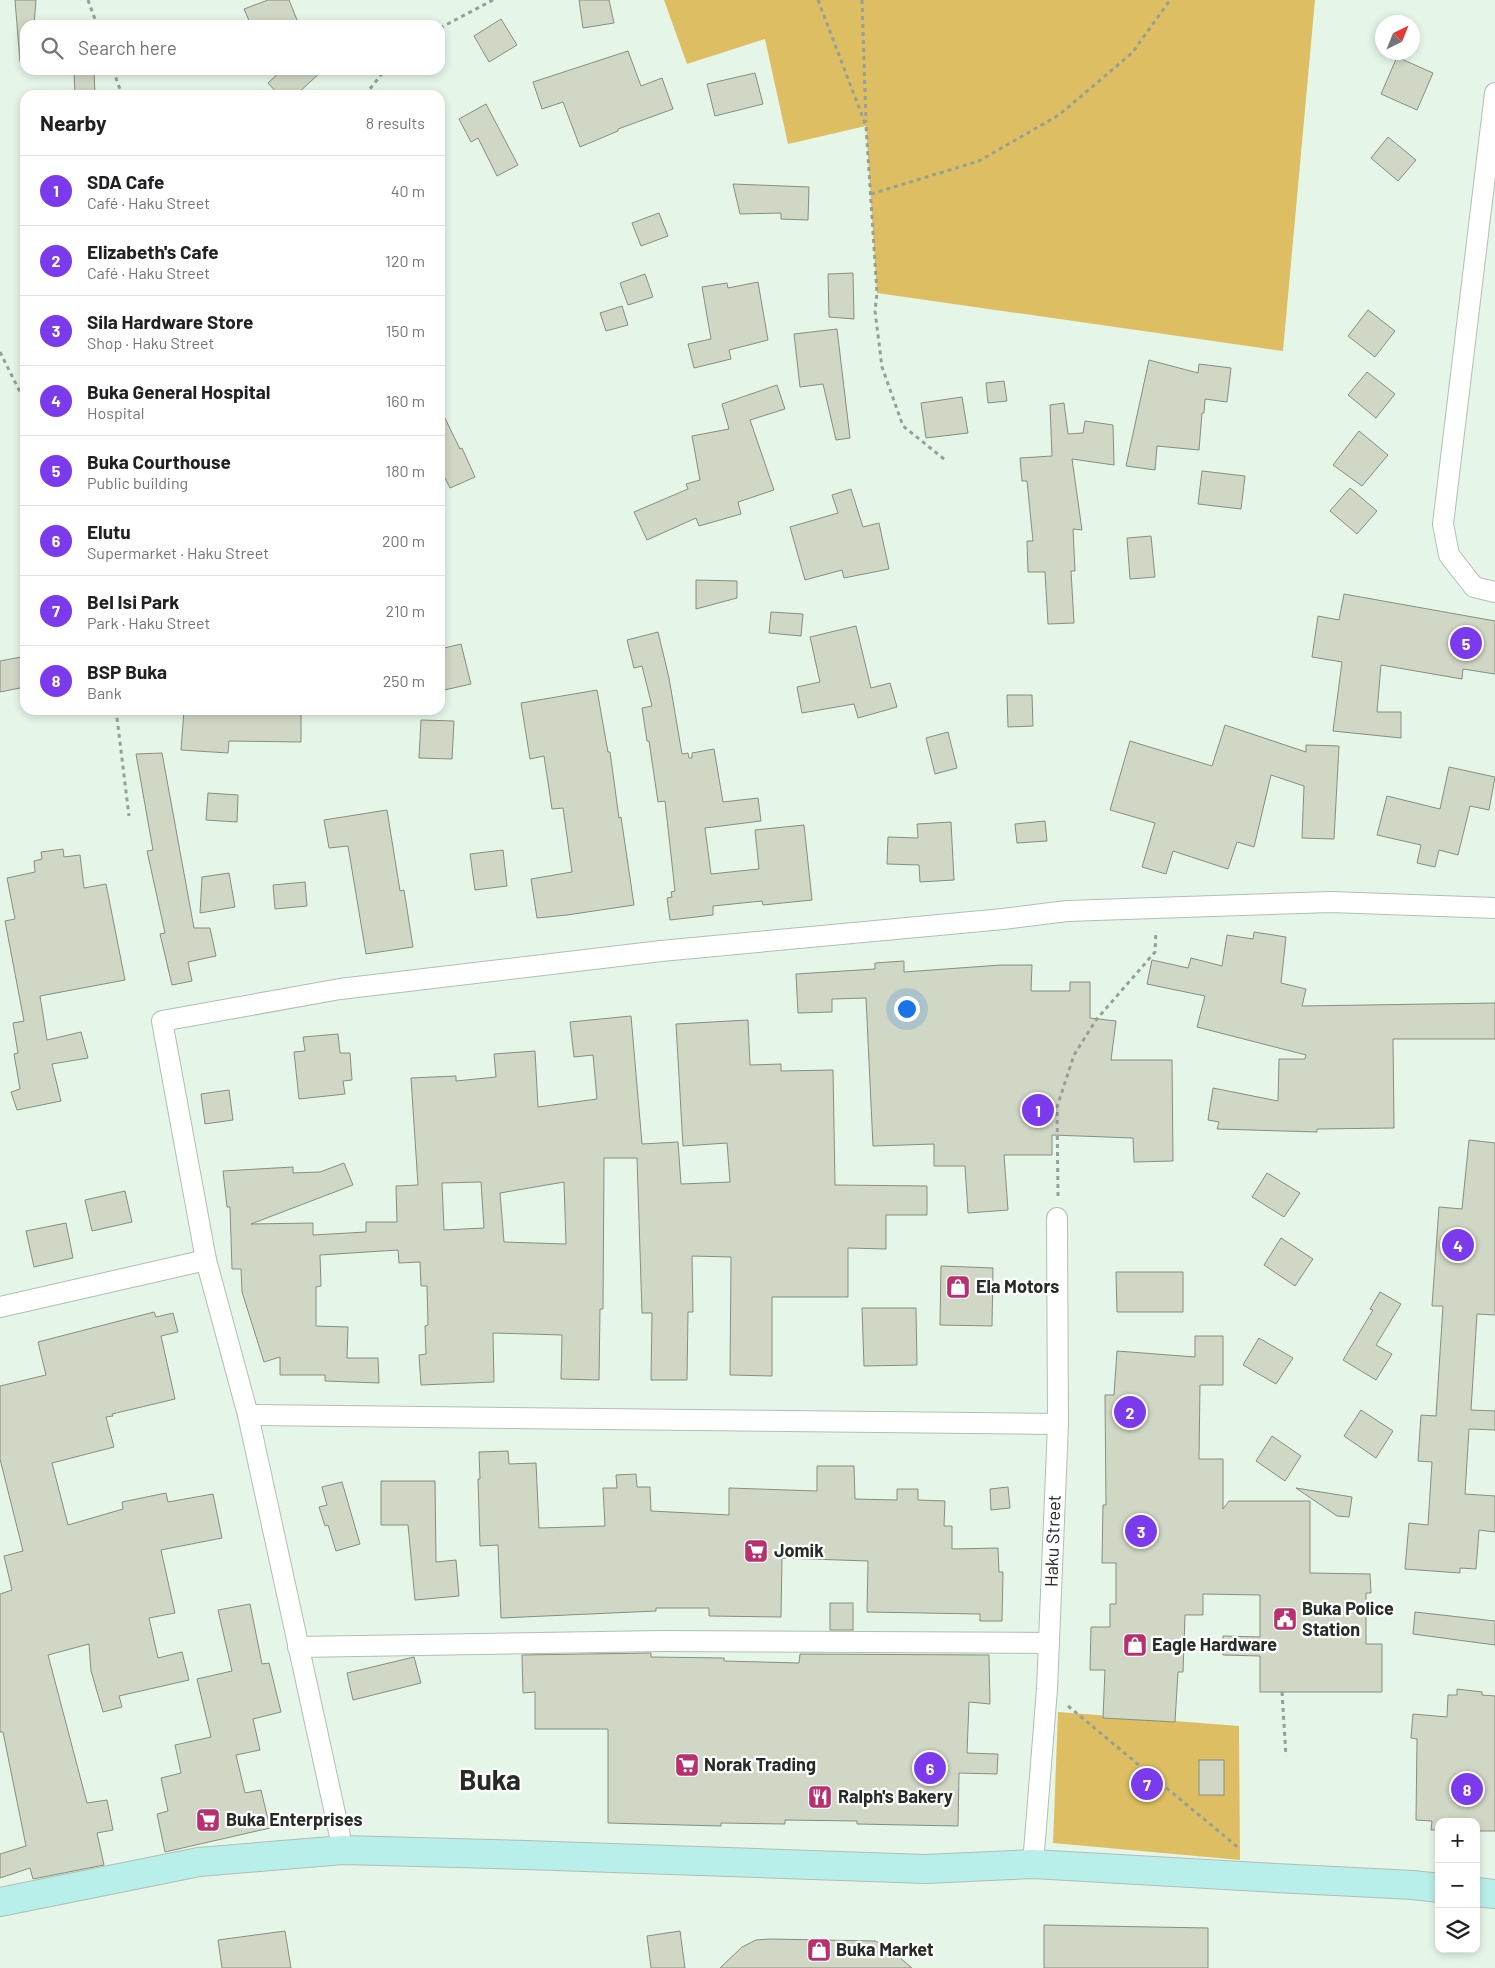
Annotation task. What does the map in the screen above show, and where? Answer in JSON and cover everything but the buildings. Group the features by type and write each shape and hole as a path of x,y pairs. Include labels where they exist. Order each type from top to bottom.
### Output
{"main road":[{"path":"0,1902 199,1862 343,1850 926,1869 1033,1864 1435,1888"},
{"path":"1480,1892 1495,1894"}],"street":[{"path":"1495,94 1443,524 1449,555 1474,587 1495,592"},
{"path":"343,1850 248,1415 206,1260 162,1021 340,989 660,951 1002,919 1066,911 1331,902 1495,908"},
{"name":"Haku Street","path":"1033,1864 1047,1688 1058,1424 1057,1211"},
{"path":"0,1307 206,1260"},
{"path":"248,1415 1058,1424"},
{"path":"298,1647 661,1642 1049,1642"}],"path":[{"path":"88,0 95,20"},
{"path":"445,25 493,0"},
{"path":"818,0 866,126"},
{"path":"862,0 866,126 877,293 876,311 882,367 903,426 944,459"},
{"path":"871,194 979,161 1059,115 1132,53 1170,0"},
{"path":"116,75 120,90"},
{"path":"369,90 381,75"},
{"path":"0,352 20,392"},
{"path":"117,715 129,816"},
{"path":"1057,1211 1057,1107 1074,1055 1096,1020 1155,952 1157,908"},
{"path":"1047,1688 1245,1853"},
{"path":"1282,1692 1286,1756"}],"shaded area":[{"path":"664,0 1315,0 1283,351 877,293 866,126 788,144 765,39 687,64"},
{"path":"1058,1712 1239,1726 1240,1860 1053,1843"}],"place":[{"name":"Buka Courthouse","path":"1466,643"},
{"name":"SDA Cafe","path":"1038,1110"},
{"name":"Buka General Hospital","path":"1458,1245"},
{"name":"Ela Motors","path":"958,1287"},
{"name":"Elizabeth's Cafe","path":"1130,1412"},
{"name":"Sila Hardware Store","path":"1141,1531"},
{"name":"Jomik","path":"756,1551"},
{"name":"Buka Police Station","path":"1285,1619"},
{"name":"Eagle Hardware","path":"1135,1645"},
{"name":"Norak Trading","path":"687,1765"},
{"name":"Elutu","path":"930,1768"},
{"name":"Bel Isi Park","path":"1147,1784"},
{"name":"BSP Buka","path":"1467,1789"},
{"name":"Ralph's Bakery","path":"820,1797"},
{"name":"Buka Enterprises","path":"208,1820"},
{"name":"Buka Market","path":"819,1950"}],"district":[{"name":"Buka","path":"490,1780"}]}
